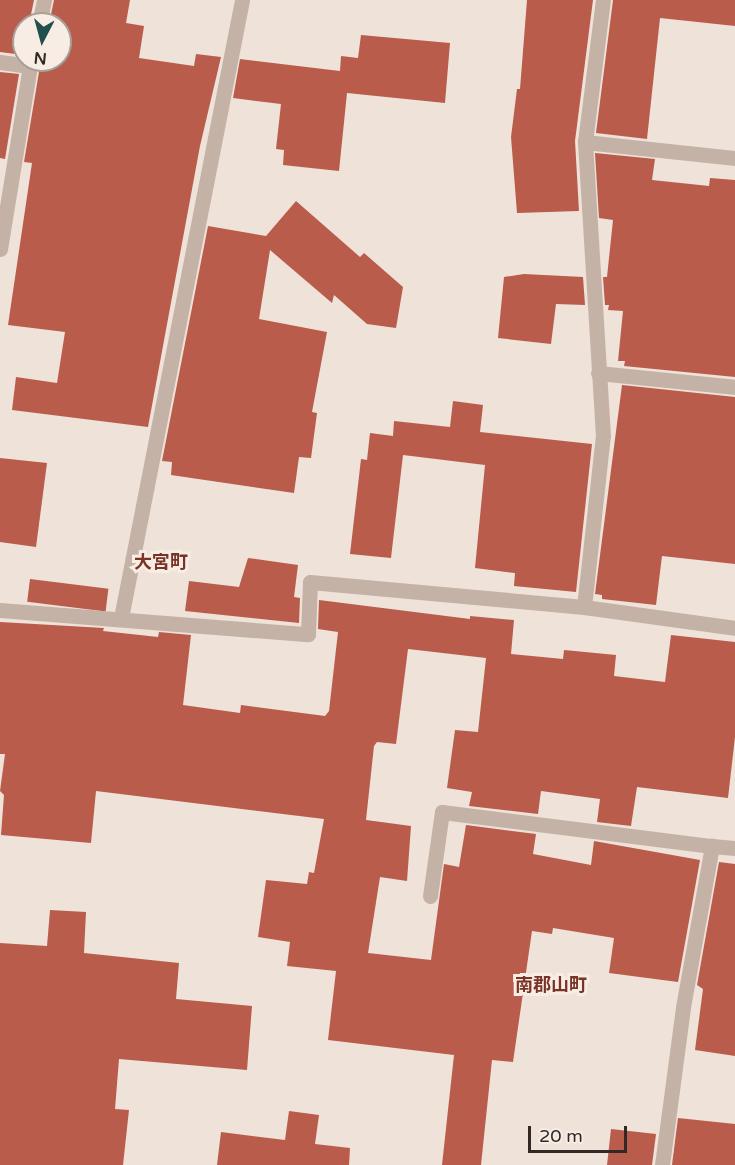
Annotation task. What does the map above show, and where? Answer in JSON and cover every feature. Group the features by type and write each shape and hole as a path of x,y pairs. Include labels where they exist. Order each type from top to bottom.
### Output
{"street":[{"path":"121,618 242,0"},
{"path":"584,607 603,436 585,142 603,0"},
{"path":"0,249 29,72"},
{"path":"585,142 735,158"},
{"path":"598,373 735,387"},
{"path":"0,610 308,634 310,582 584,607 735,628"},
{"path":"430,896 442,812 735,848"},
{"path":"662,1165 683,1007 712,846"}],"building":[{"path":"0,0 34,0 32,12 12,12 12,54 0,52"},
{"path":"54,0 130,0 126,23 144,26 139,58 194,66 196,54 221,57 200,146 148,427 12,410 16,377 57,383 65,332 8,325 32,163 24,162 39,72 72,72 72,12 52,12"},
{"path":"527,0 593,0 575,141 579,211 517,213 511,137 517,89 520,89"},
{"path":"613,0 735,0 735,26 660,18 647,139 596,133"},
{"path":"361,35 450,43 445,103 347,93 339,171 283,165 284,150 276,149 281,104 233,98 240,59 340,71 341,56 358,58"},
{"path":"0,72 19,74 5,159 0,158"},
{"path":"595,153 655,159 652,180 709,186 710,178 735,180 735,377 624,366 625,361 618,361 623,311 608,310 609,305 605,305 603,277 607,277 613,220 599,218"},
{"path":"296,201 360,257 364,253 403,287 396,328 367,324 334,295 332,303 270,250 259,319 327,332 312,412 317,413 311,458 299,457 294,493 171,475 172,462 162,461 208,226 266,236"},
{"path":"524,274 583,277 585,305 556,304 551,344 498,338 504,277"},
{"path":"622,385 735,397 735,564 662,556 656,605 602,599 602,595 595,594"},
{"path":"453,401 483,405 480,432 592,444 576,592 514,586 515,573 475,568 485,465 403,455 391,558 350,554 361,459 367,460 370,433 393,436 394,421 450,427"},
{"path":"0,458 47,463 36,547 0,542"},
{"path":"248,558 298,565 294,597 300,598 299,623 185,611 189,581 239,587"},
{"path":"30,579 108,589 106,611 27,602"},
{"path":"319,600 470,619 470,616 514,620 511,654 563,659 564,650 616,655 614,676 665,682 671,635 735,642 735,737 728,798 637,787 631,826 597,822 600,799 541,791 538,814 469,806 472,792 447,788 455,730 478,732 486,658 408,649 396,744 377,742 374,746 366,820 411,826 407,881 380,877 368,953 431,960 444,864 459,867 466,825 536,834 533,854 591,865 594,841 700,860 678,982 609,973 614,938 553,928 552,934 532,931 513,1062 492,1060 481,1165 442,1165 454,1055 328,1040 336,971 287,966 290,942 258,937 266,880 307,884 309,872 314,873 324,819 96,791 91,843 1,835 4,795 0,791 5,754 0,754 0,622 104,628 103,631 158,637 159,632 191,635 183,705 240,713 241,705 325,716 329,711 338,632 318,629"},
{"path":"719,862 735,864 735,1056 695,1050 703,989 697,985"},
{"path":"50,910 86,912 84,953 179,963 176,999 252,1006 247,1070 119,1059 115,1109 129,1110 123,1165 0,1165 0,943 47,946"},
{"path":"289,1111 319,1115 315,1144 350,1148 349,1165 217,1165 221,1132 285,1140"},
{"path":"678,1118 735,1124 735,1165 672,1165"},
{"path":"611,1129 656,1134 652,1165 607,1165"}],"district":[{"name":"大宮町","path":"161,562"},
{"name":"南郡山町","path":"551,985"}]}
